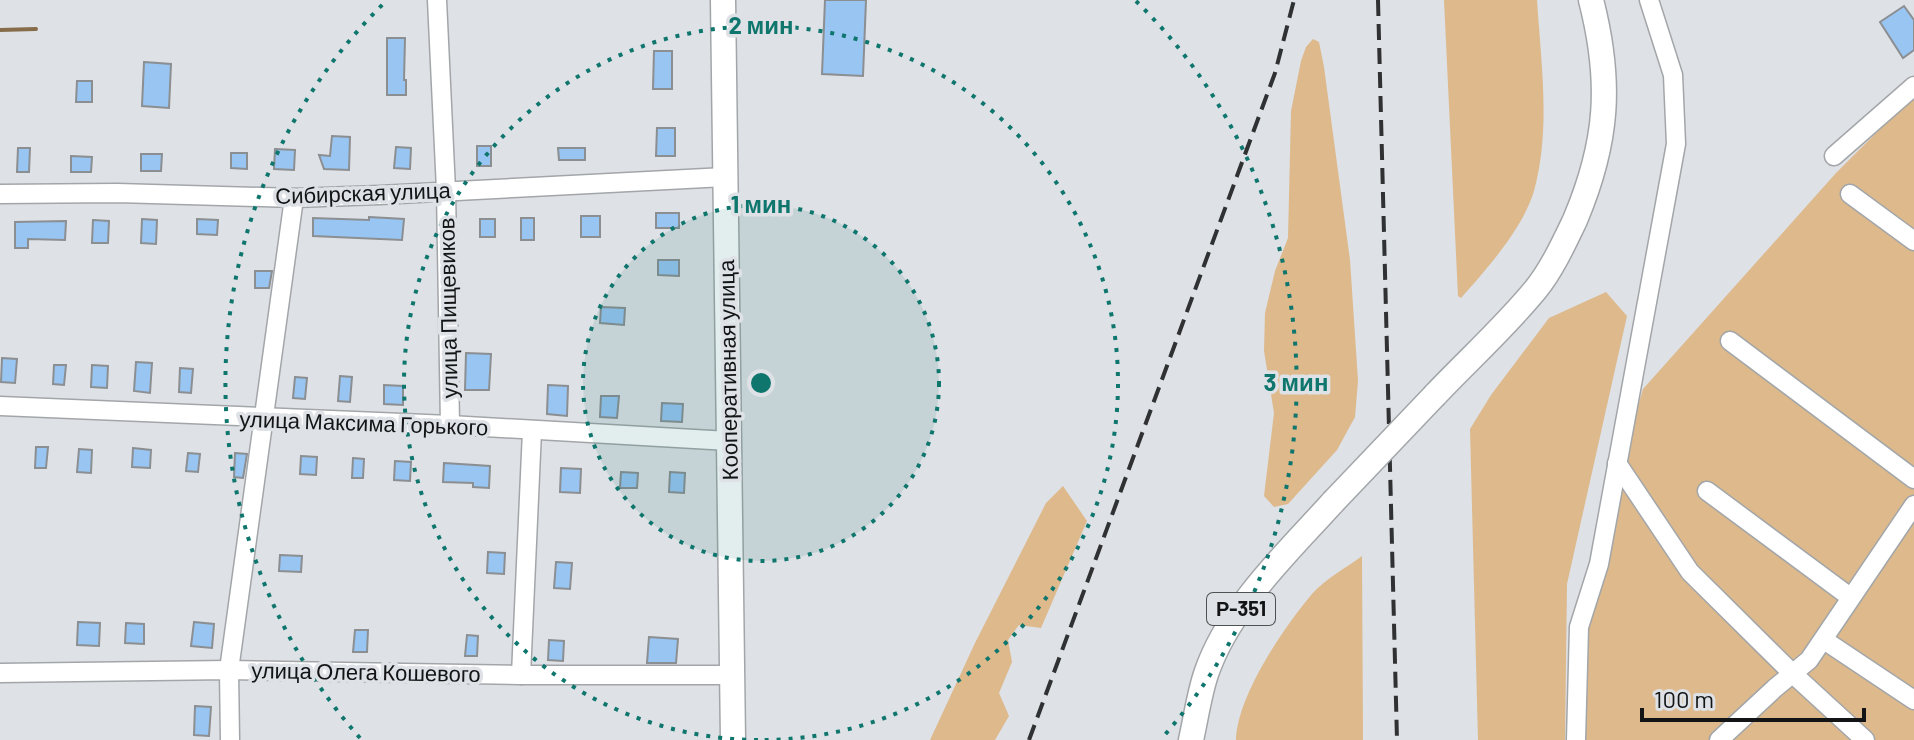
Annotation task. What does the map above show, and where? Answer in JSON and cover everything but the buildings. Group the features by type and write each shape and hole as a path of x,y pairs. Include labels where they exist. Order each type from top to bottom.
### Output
{"main road":[{"name":"Кооперативная улица","path":"723,0 733,740"},
{"name":"Р-351","path":"1191,740 1206,672 1232,622 1259,583 1537,288 1565,243 1587,192 1602,142 1606,88 1591,0"}],"street":[{"name":"улица Пищевиков","path":"437,0 446,190 450,425"},
{"path":"1576,740 1579,627 1599,564 1676,144 1673,75 1649,0"},
{"path":"1834,156 1914,86"},
{"name":"Сибирская улица","path":"0,194 117,193 294,198 725,177"},
{"path":"1850,194 1914,241"},
{"path":"230,740 229,670 294,198"},
{"path":"1730,341 1914,479"},
{"name":"улица Максима Горького","path":"0,406 450,425 729,441"},
{"path":"521,675 532,431"},
{"path":"1617,463 1690,572 1865,740"},
{"path":"1707,491 1850,597"},
{"path":"1719,740 1809,660 1914,505"},
{"path":"1824,640 1914,700"},
{"name":"улица Олега Кошевого","path":"0,673 229,670 732,675"}],"shaded area":[{"path":"1444,0 1537,0 1542,72 1542,144 1529,205 1493,261 1461,298 1458,296"},
{"path":"1313,39 1319,42 1324,67 1350,260 1358,381 1355,417 1337,450 1288,504 1274,507 1264,496 1274,413 1264,351 1265,313 1275,271 1288,238 1291,111 1301,61"},
{"path":"1914,95 1914,740 1585,740 1581,599 1643,389 1836,173"},
{"path":"1606,292 1627,316 1567,584 1565,740 1478,740 1470,429 1491,395 1549,318"},
{"path":"1063,486 1087,521 1041,628 1019,625 1008,640 1012,662 999,693 1009,716 995,740 930,740 1046,503"},
{"path":"1362,556 1363,740 1236,740 1238,722 1253,683 1288,625 1317,589"}],"waterway":[{"path":"0,30 36,29"}],"railway":[{"path":"1029,740 1275,73 1294,0"},
{"path":"1378,0 1397,740"}]}
